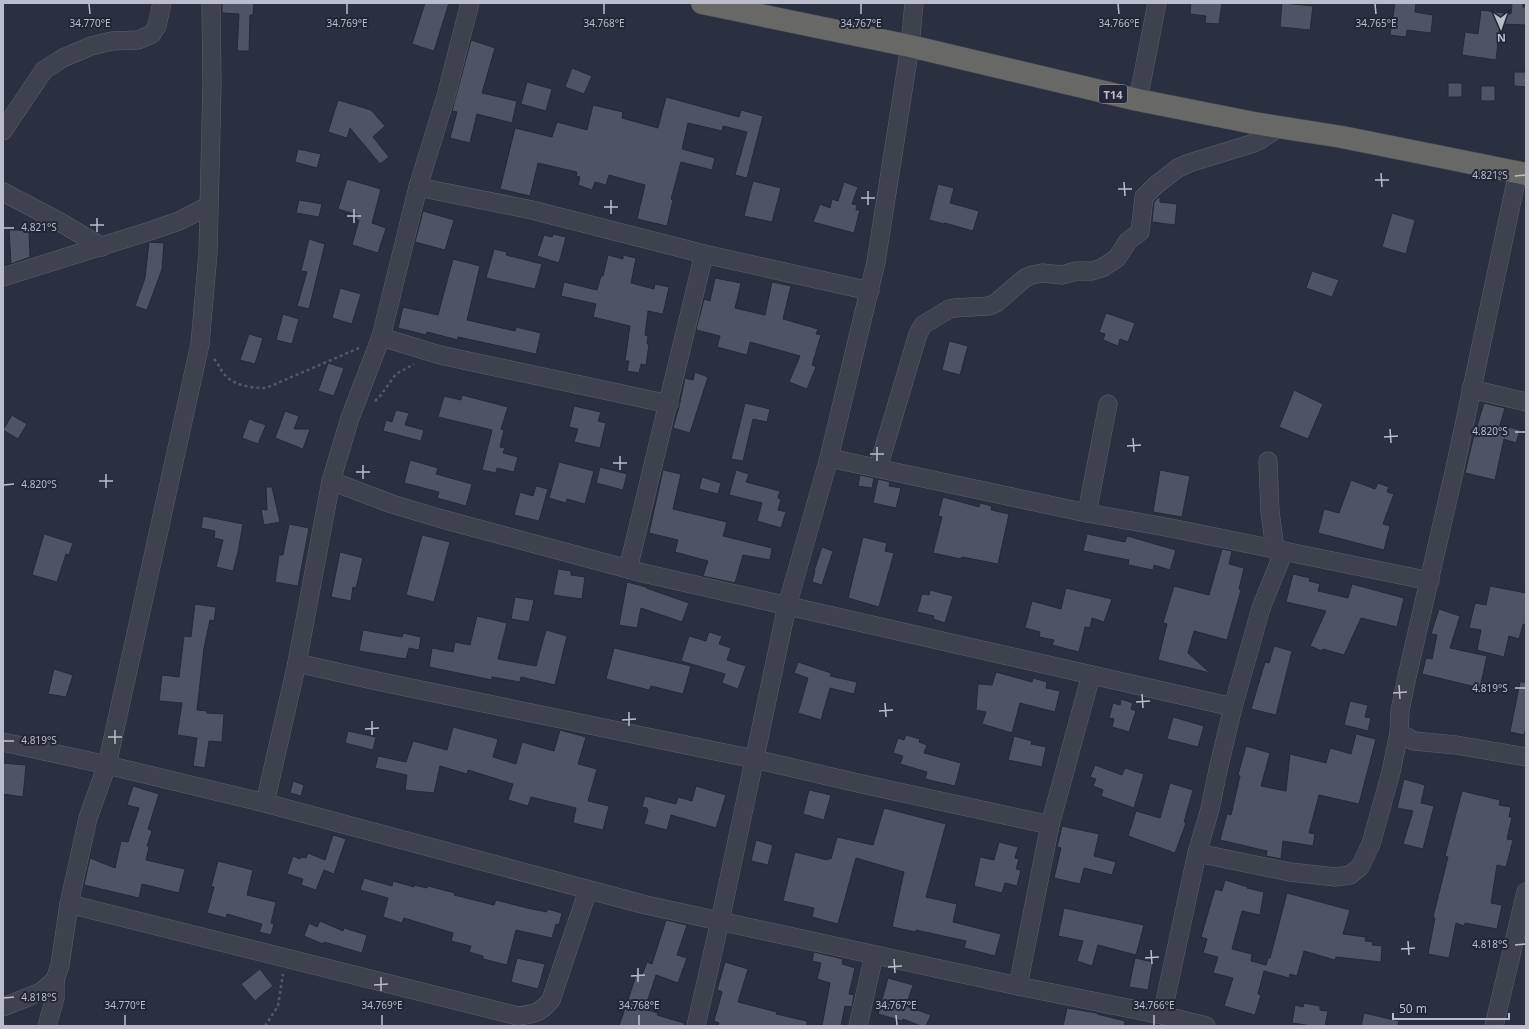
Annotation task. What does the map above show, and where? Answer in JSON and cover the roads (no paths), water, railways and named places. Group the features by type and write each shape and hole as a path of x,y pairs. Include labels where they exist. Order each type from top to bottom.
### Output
{"highway":[{"name":"T14","path":"708,4 910,46 1138,100 1522,173"}],"street":[{"path":"3,131 44,70 63,58 91,46 112,41 138,40 152,34 157,26 162,3"},
{"path":"62,1026 55,998 55,980 60,965 69,904 88,818 107,765 200,344 208,253 212,84 211,3"},
{"path":"266,803 297,663 331,481 350,418 381,337 418,187 446,96 470,3"},
{"path":"696,1026 720,921 787,606 829,458 870,291 876,262 910,46 914,3"},
{"path":"1138,100 1157,3"},
{"path":"878,468 918,334 923,325 949,309 989,306 996,303 1025,278 1032,275 1042,273 1062,275 1076,271 1092,271 1102,268 1117,258 1128,241 1140,232 1144,197 1156,185 1178,168 1189,163 1251,144 1280,127"},
{"path":"1197,852 1290,872 1336,877 1350,875 1360,867 1371,844 1391,772 1399,733 1400,711 1406,681 1456,468 1471,389 1522,173"},
{"path":"418,187 532,210 704,254 870,291"},
{"path":"3,192 60,222 102,247"},
{"path":"3,277 102,247 178,221 208,206"},
{"path":"628,569 704,254"},
{"path":"381,337 440,355 669,404"},
{"path":"1471,389 1526,402"},
{"path":"1087,513 1108,404"},
{"path":"829,458 1087,513 1171,528 1430,581"},
{"path":"1162,1015 1197,852 1210,809 1233,707 1260,608 1280,550 1270,512 1268,461"},
{"path":"331,481 392,504 628,569 1091,676 1233,707"},
{"path":"297,663 754,758 862,784 1050,825"},
{"path":"1018,986 1050,825 1091,676"},
{"path":"1399,733 1414,741 1431,744 1456,745 1526,757"},
{"path":"3,742 266,803 646,905 1018,986 1162,1015 1206,1026"},
{"path":"69,904 518,1016 542,1010 551,1000 588,890"},
{"path":"1494,1026 1519,955 1526,892"},
{"path":"858,1026 874,955"},
{"path":"3,1007 41,992 55,980"},
{"path":"47,1026 55,998"}]}
